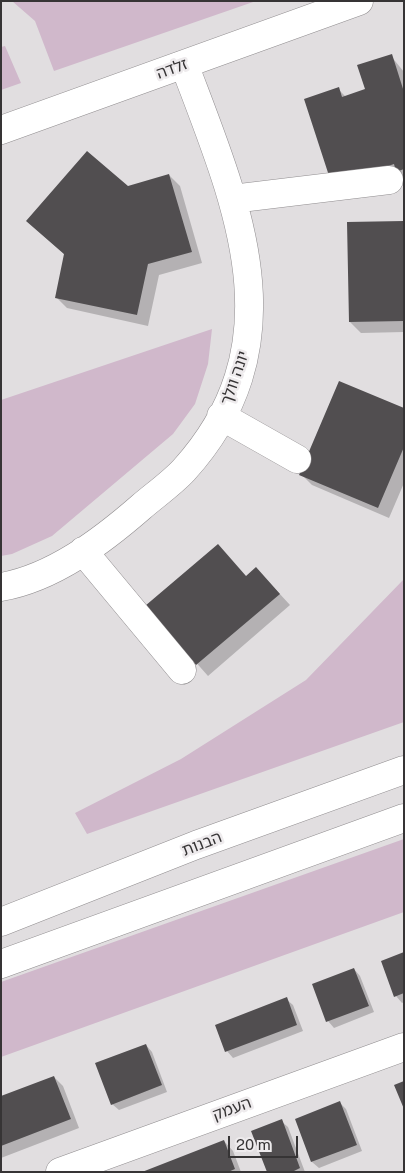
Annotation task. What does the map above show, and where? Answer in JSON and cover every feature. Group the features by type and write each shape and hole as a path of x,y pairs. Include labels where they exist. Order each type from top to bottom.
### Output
{"street":[{"name":"זלדה","path":"1,130 352,5 370,1"},
{"name":"יונה וולך","path":"1,588 51,570 83,551 126,520 184,470 209,438 221,416 243,364 248,332 250,287 247,261 232,199 184,64"},
{"path":"232,199 389,180"},
{"path":"221,416 297,458"},
{"path":"83,551 182,670"},
{"name":"הבנות","path":"1,922 196,846 404,770"},
{"path":"1,964 404,818"},
{"name":"העמק","path":"60,1172 404,1047"}],"shaded area":[{"path":"12,1 256,1 54,71 35,21"},
{"path":"5,46 21,83 1,90 1,47"},
{"path":"212,329 208,364 195,404 173,434 52,536 12,554 1,556 1,400"},
{"path":"404,579 404,722 87,834 75,813 181,759 306,680"},
{"path":"404,839 404,912 1,1057 1,982"}],"building":[{"path":"392,54 404,92 404,169 396,172 394,164 332,185 304,99 339,87 342,97 365,89 357,65"},
{"path":"87,151 128,186 169,174 192,252 148,264 137,315 55,298 64,254 26,221"},
{"path":"404,221 404,321 349,322 347,222"},
{"path":"339,381 404,408 404,447 378,508 299,475"},
{"path":"218,544 246,576 256,567 280,594 196,665 145,606"},
{"path":"404,952 404,993 394,997 381,961"},
{"path":"354,968 369,1006 326,1022 312,984"},
{"path":"287,997 297,1025 225,1052 215,1025"},
{"path":"146,1044 162,1085 111,1105 95,1063"},
{"path":"54,1076 71,1119 1,1146 1,1096"},
{"path":"404,1081 404,1109 394,1085"},
{"path":"340,1101 357,1145 311,1162 295,1119"},
{"path":"282,1119 300,1168 292,1172 267,1172 251,1131"},
{"path":"224,1140 235,1169 228,1172 142,1172"}]}
